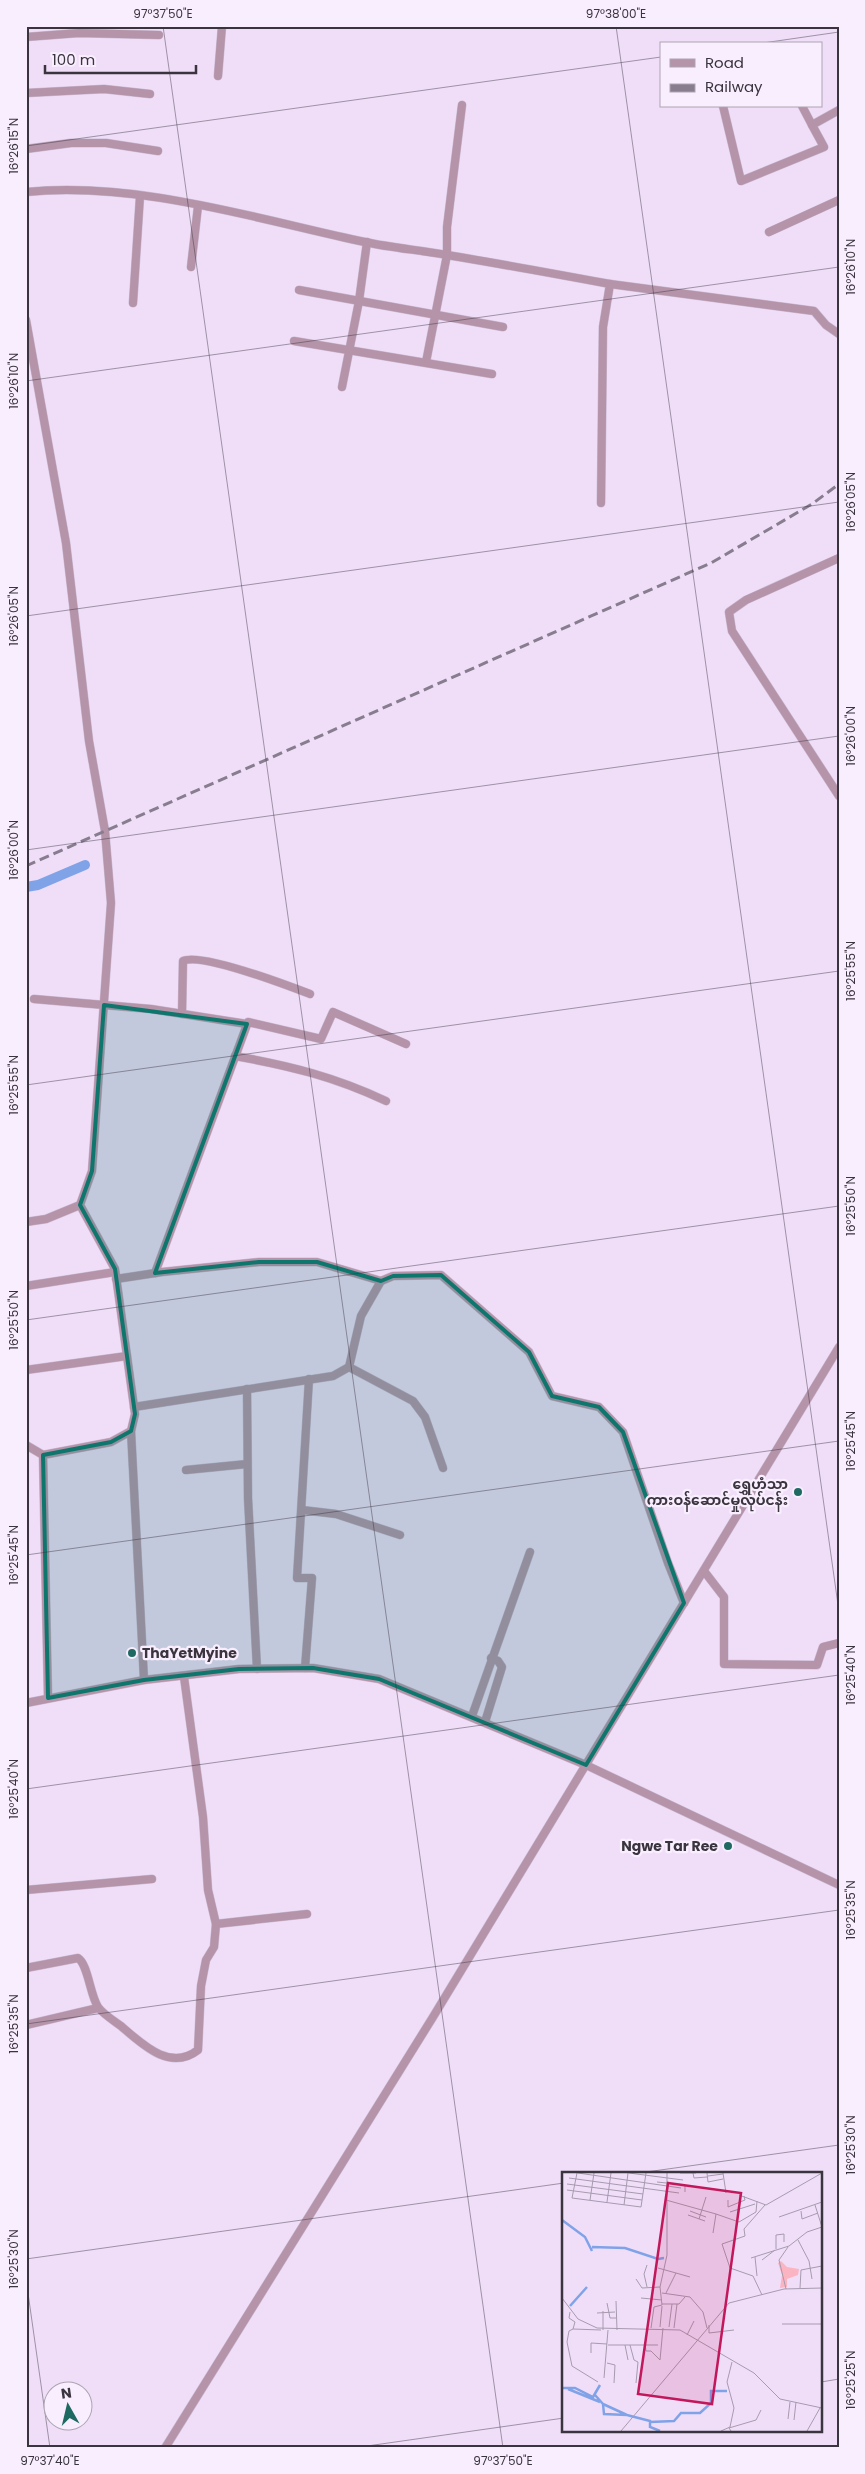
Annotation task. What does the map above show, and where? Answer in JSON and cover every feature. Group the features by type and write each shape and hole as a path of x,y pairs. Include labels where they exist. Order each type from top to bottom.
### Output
{"street":[{"path":"218,76 222,26"},
{"path":"26,37 79,33 159,35"},
{"path":"26,93 104,89 150,94"},
{"path":"426,362 437,315 447,254 447,227 462,105"},
{"path":"723,108 741,181 824,147 803,108"},
{"path":"812,125 839,110"},
{"path":"26,150 71,143 106,143 158,152"},
{"path":"26,192 57,189 100,191 140,196 198,206 367,242 447,254 610,284 814,311 826,325 839,334"},
{"path":"133,302 140,196"},
{"path":"769,232 839,200"},
{"path":"191,267 198,206"},
{"path":"342,387 359,301 367,242"},
{"path":"601,503 603,327 610,284"},
{"path":"299,290 503,327"},
{"path":"26,320 66,543 88,740 105,831 111,903 92,1170 80,1206 116,1276 135,1414 131,1431 144,1680"},
{"path":"294,341 492,374"},
{"path":"839,558 746,600 729,612 732,631 839,796"},
{"path":"182,1014 183,962 188,959 240,970 310,994"},
{"path":"34,998 182,1014 247,1024 321,1039 333,1012 406,1044"},
{"path":"155,1273 247,1024"},
{"path":"235,1056 296,1068 350,1084 386,1101"},
{"path":"26,1222 46,1219 80,1206"},
{"path":"26,1286 259,1262 317,1262 381,1281 394,1276 442,1275 529,1352 552,1396 599,1407 622,1432 684,1603"},
{"path":"134,1407 333,1376 349,1367 361,1316 381,1281"},
{"path":"165,2448 586,1765 839,1347"},
{"path":"26,1370 127,1356"},
{"path":"349,1367 413,1401 425,1417 443,1468"},
{"path":"306,1668 312,1578 297,1578 309,1379"},
{"path":"246,1389 247,1464 257,1669"},
{"path":"26,1445 43,1455 111,1442 131,1431"},
{"path":"43,1455 48,1698"},
{"path":"186,1470 247,1464"},
{"path":"302,1510 336,1514 400,1535"},
{"path":"472,1716 530,1552"},
{"path":"704,1571 724,1597 724,1664 817,1665 823,1647 839,1643"},
{"path":"485,1722 502,1667 498,1660 491,1658"},
{"path":"26,1702 144,1680 257,1669 306,1668 379,1679 472,1716 586,1765 839,1885"},
{"path":"26,1968 73,1958 81,1960 98,2008 152,2051 169,2058 191,2055 198,2050 201,1986 206,1960 214,1947 216,1924 208,1890 203,1817 184,1677"},
{"path":"26,1890 152,1879"},
{"path":"216,1924 307,1914"},
{"path":"26,2025 98,2008"}],"highlighted area":[{"path":"104,1005 247,1024 155,1273 259,1262 317,1262 381,1281 393,1276 441,1275 529,1352 552,1396 599,1407 623,1432 684,1603 586,1765 379,1679 313,1668 239,1669 144,1680 48,1698 43,1455 111,1442 131,1431 135,1414 115,1269 80,1205 92,1171"}],"waterway":[{"path":"26,887 38,885 85,865"}],"railway":[{"path":"26,866 711,563 812,504 839,484"}],"place":[{"name":"ရွှေဟံသာ ကားဝန်ဆောင်မှုလုပ်ငန်း","path":"798,1492"},
{"name":"ThaYetMyine","path":"132,1653"},
{"name":"Ngwe Tar Ree","path":"728,1846"}]}
